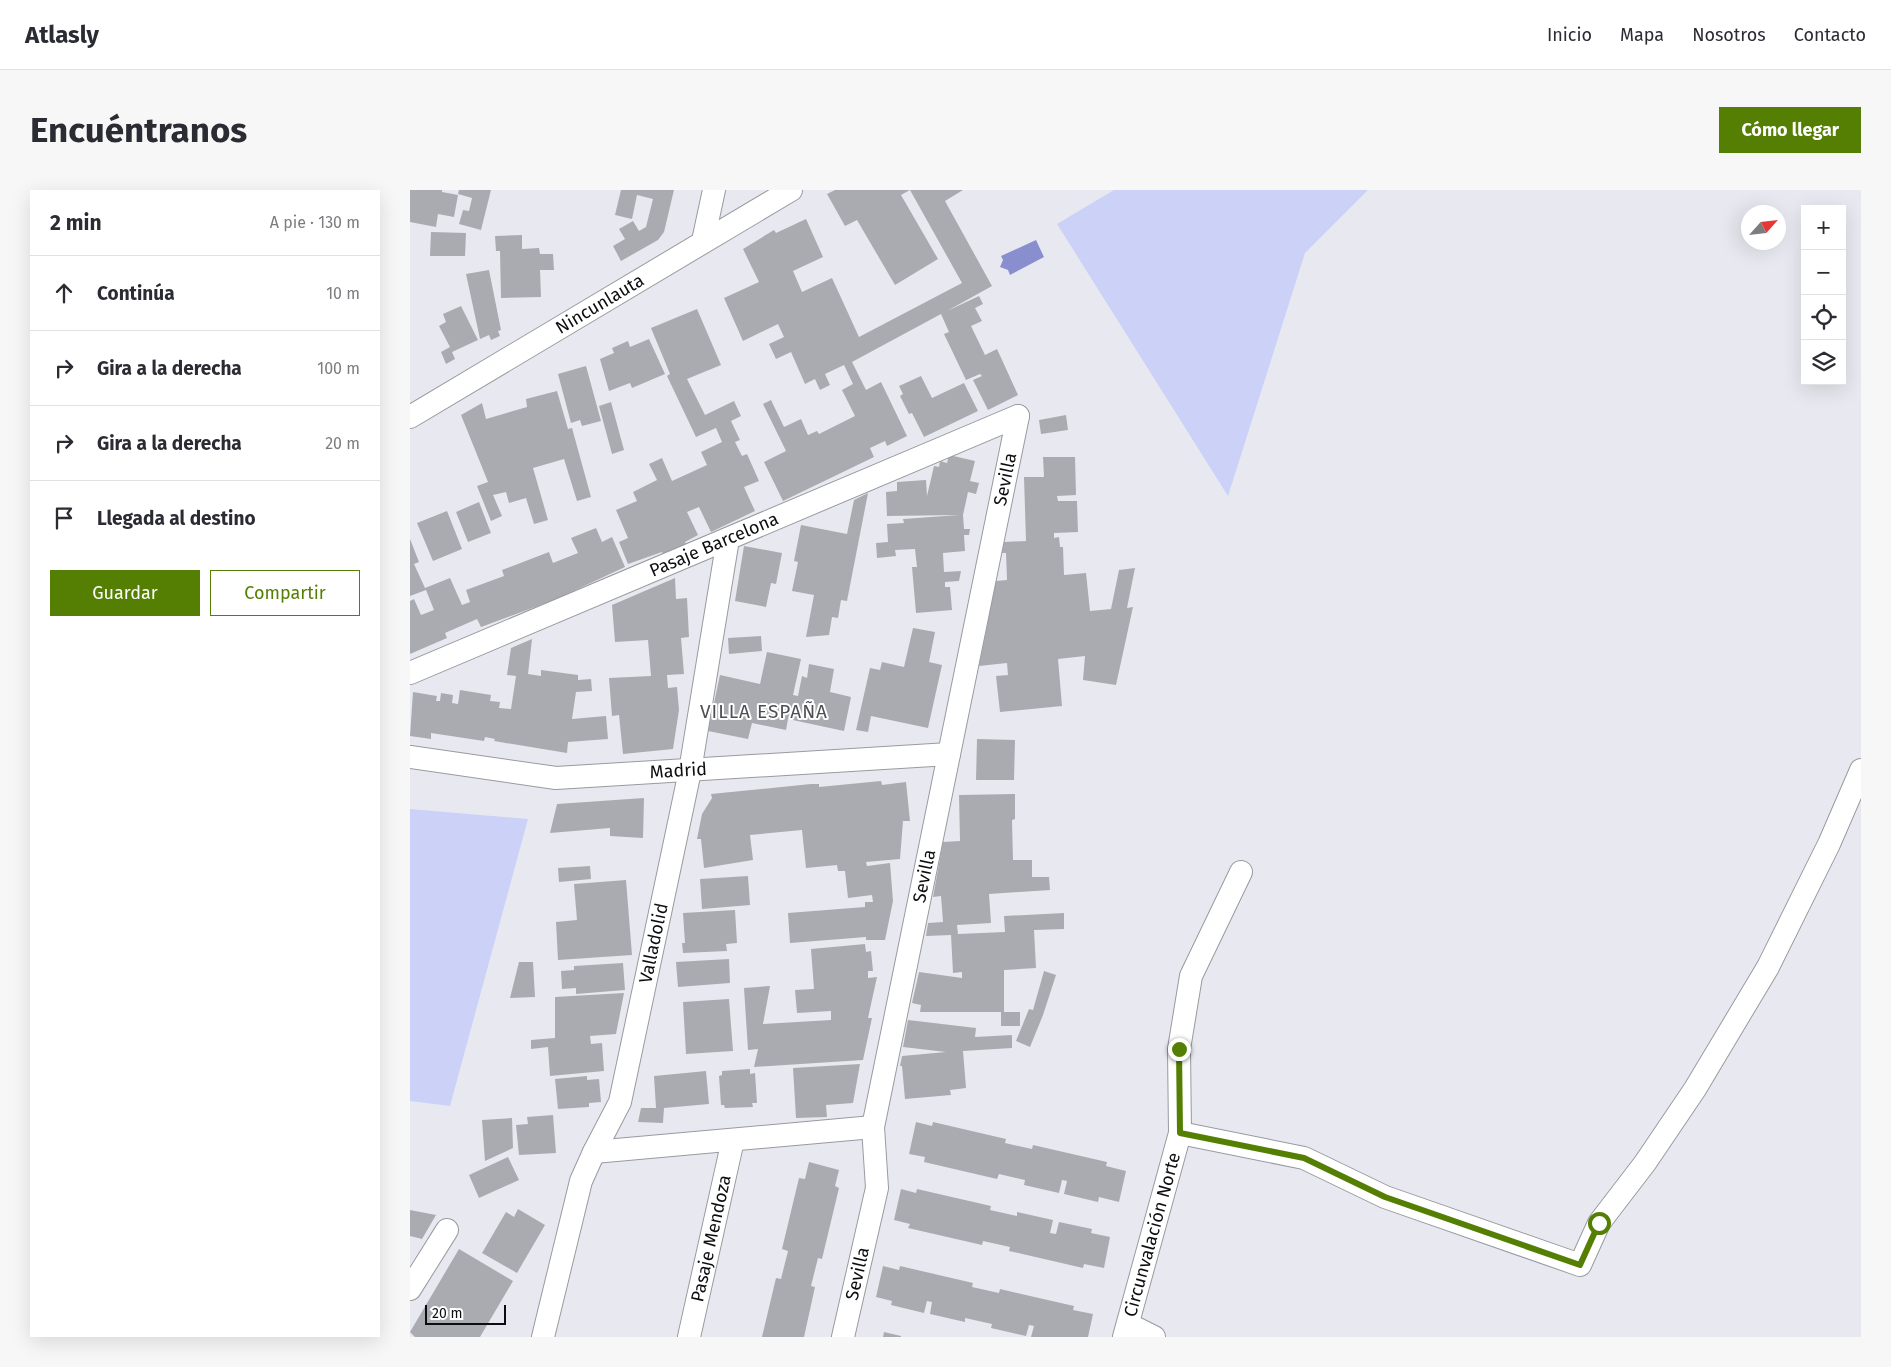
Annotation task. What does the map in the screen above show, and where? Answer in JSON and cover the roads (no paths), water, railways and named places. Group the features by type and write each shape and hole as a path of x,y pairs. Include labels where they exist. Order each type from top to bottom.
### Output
{"street":[{"path":"703,241 714,190"},
{"name":"Nincunlauta","path":"410,416 791,190"},
{"name":"Pasaje Barcelona","path":"410,673 1018,416"},
{"name":"Sevilla","path":"843,1337 877,1188 873,1127 1018,416"},
{"name":"Valladolid","path":"543,1337 581,1181 620,1102 690,771 728,539"},
{"name":"Madrid","path":"410,757 556,778 949,754"},
{"path":"1180,1133 1304,1158 1385,1197 1580,1265 1599,1223 1645,1163 1695,1089 1768,967 1829,844 1861,770"},
{"name":"Circunvalación Norte","path":"1126,1330 1180,1133 1179,1049 1192,976 1241,872"},
{"path":"594,1152 873,1127"},
{"name":"Pasaje Mendoza","path":"689,1337 733,1140"},
{"path":"410,1289 447,1230"},
{"path":"1126,1330 1154,1337"}],"water":[{"path":"1036,240 1044,257 1010,275 1008,270 1000,267 1003,260 1001,256"}],"district":[{"name":"VILLA ESPAÑA","path":"764,711"}]}
